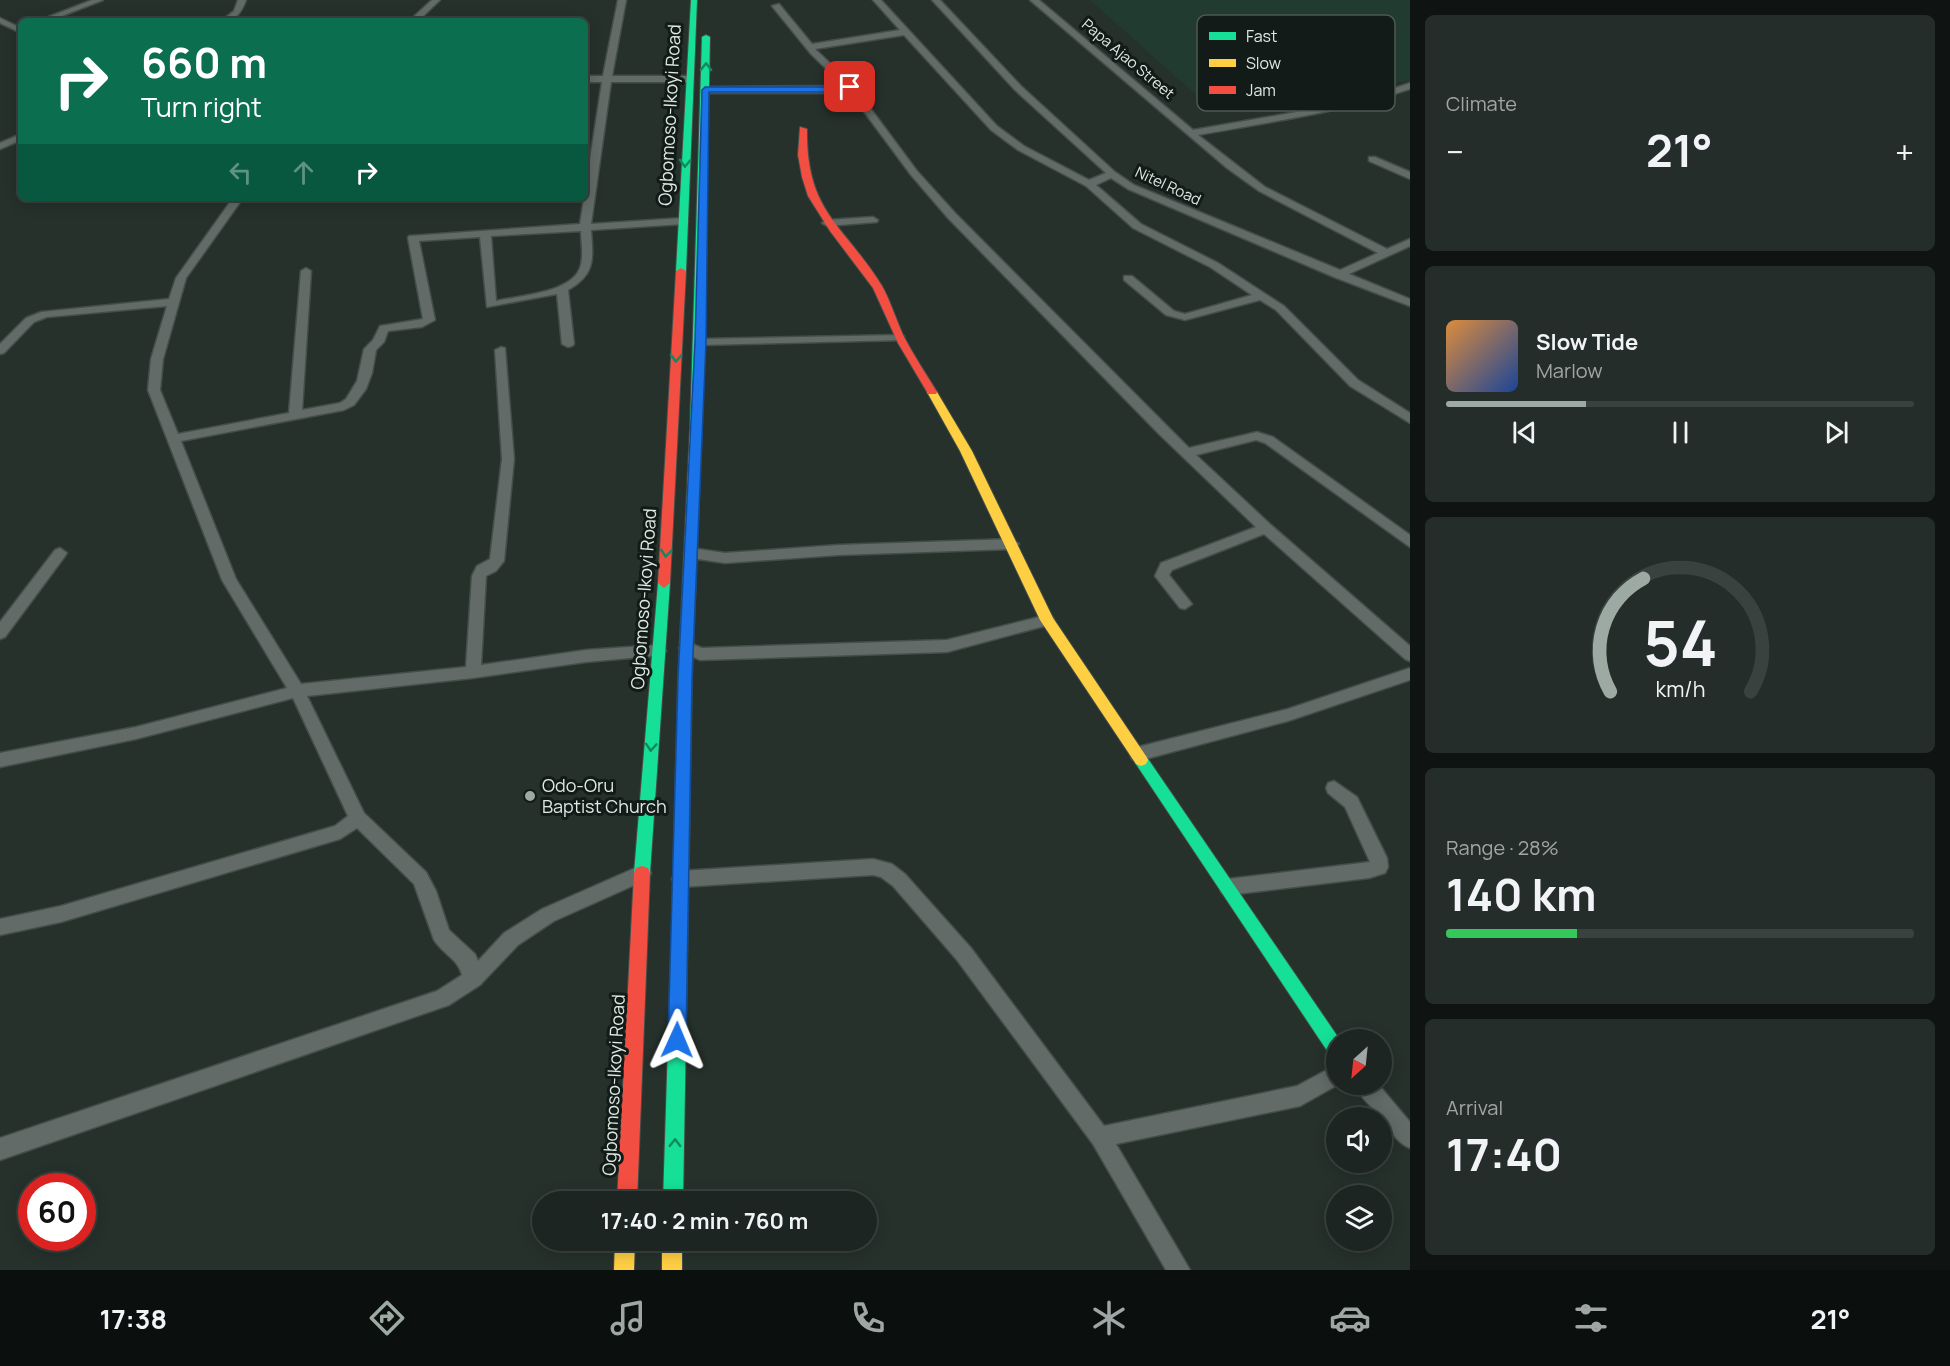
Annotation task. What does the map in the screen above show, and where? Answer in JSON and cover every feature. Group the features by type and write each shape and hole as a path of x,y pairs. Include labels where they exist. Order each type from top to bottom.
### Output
{"main road":[{"name":"Ogbomoso-Ikoyi Road","path":"673,1191 687,648 700,342 705,90 699,25 694,0"},
{"name":"Ogbomoso-Ikoyi Road","path":"628,1191 642,873 668,527 688,79 706,0"},
{"path":"803,129 801,150 813,201 827,223 875,284 900,338 966,451 1047,620 1326,1033"},
{"path":"624,1270 625,1251"},
{"path":"672,1251 672,1270"}],"street":[{"path":"50,18 99,0"},
{"path":"229,18 237,12 242,0"},
{"path":"416,18 436,0"},
{"path":"588,199 606,79 622,0"},
{"path":"876,0 1005,138 1089,184 1137,226 1215,265 1280,309 1354,383 1410,419"},
{"name":"Nitel Road","path":"936,0 1018,88 1112,174 1150,197 1410,303"},
{"name":"Papa Ajao Street","path":"1034,0 1262,189 1387,253"},
{"path":"776,6 810,47 850,87 914,173 952,216 1186,453 1266,528 1410,655"},
{"path":"0,20 18,29"},
{"path":"0,34 18,30"},
{"path":"810,47 905,33"},
{"path":"588,79 688,79"},
{"path":"1395,91 1410,86"},
{"path":"705,90 841,90 850,87"},
{"path":"1192,133 1315,111"},
{"path":"588,129 598,129"},
{"path":"0,146 18,137"},
{"path":"1372,159 1410,176"},
{"path":"1089,184 1112,174"},
{"path":"236,201 181,278 157,359 154,390 229,580 297,691 358,818 420,878 427,891 441,934 446,942 468,960 473,979"},
{"path":"487,235 485,236 491,305 562,288 583,274 588,262 584,227 588,201"},
{"path":"827,223 873,220"},
{"path":"172,439 350,403 370,365 370,349 378,342 384,327 422,324 429,320 413,238 683,221"},
{"path":"1338,275 1410,242"},
{"path":"295,415 306,271"},
{"path":"1128,278 1170,313 1185,317 1261,296"},
{"path":"562,288 568,344"},
{"path":"0,351 30,320 38,316 175,302"},
{"path":"700,342 900,338"},
{"path":"473,672 479,576 482,570 491,567 497,561 508,459 501,350"},
{"path":"1186,453 1257,435 1317,473 1410,542"},
{"path":"1185,604 1162,576 1166,567 1266,528"},
{"path":"691,553 725,558 839,550 1012,544"},
{"path":"0,633 60,553"},
{"path":"687,648 700,654 947,646 1047,620"},
{"path":"0,760 136,733 297,691 473,672 585,656 658,651"},
{"path":"1138,754 1288,715 1410,674"},
{"path":"1228,888 1379,867 1351,802 1334,788"},
{"path":"0,927 61,914 340,832 358,818"},
{"path":"681,879 873,867 886,870 899,880 964,954 1100,1137 1179,1270"},
{"path":"0,1149 442,998 473,979 511,939 539,921 642,873"},
{"path":"1100,1137 1300,1096 1326,1081"},
{"path":"1373,1095 1410,1138"}],"shaded area":[{"path":"1090,0 1410,0 1410,81 1395,82 1395,15 1197,15 1197,96"}],"traffic: fast":[{"path":"681,271 694,0"},
{"path":"696,429 706,37"},
{"path":"642,873 664,583"},
{"path":"1141,760 1326,1034"},
{"path":"673,1191 680,918"}],"traffic: slow":[{"path":"932,392 966,451 1047,620 1141,760"},
{"path":"680,918 685,679 696,429"},
{"path":"624,1270 625,1251"},
{"path":"672,1251 672,1270"}],"traffic: jam":[{"path":"803,129 806,177 813,196 833,229 878,288 903,343 932,392"},
{"path":"664,583 681,271"},
{"path":"628,1191 642,873"}],"place":[{"name":"Odo-Oru Baptist Church","path":"530,796"}],"route":[{"path":"677,1040 685,679 700,342 705,90 841,90 850,87"}]}
